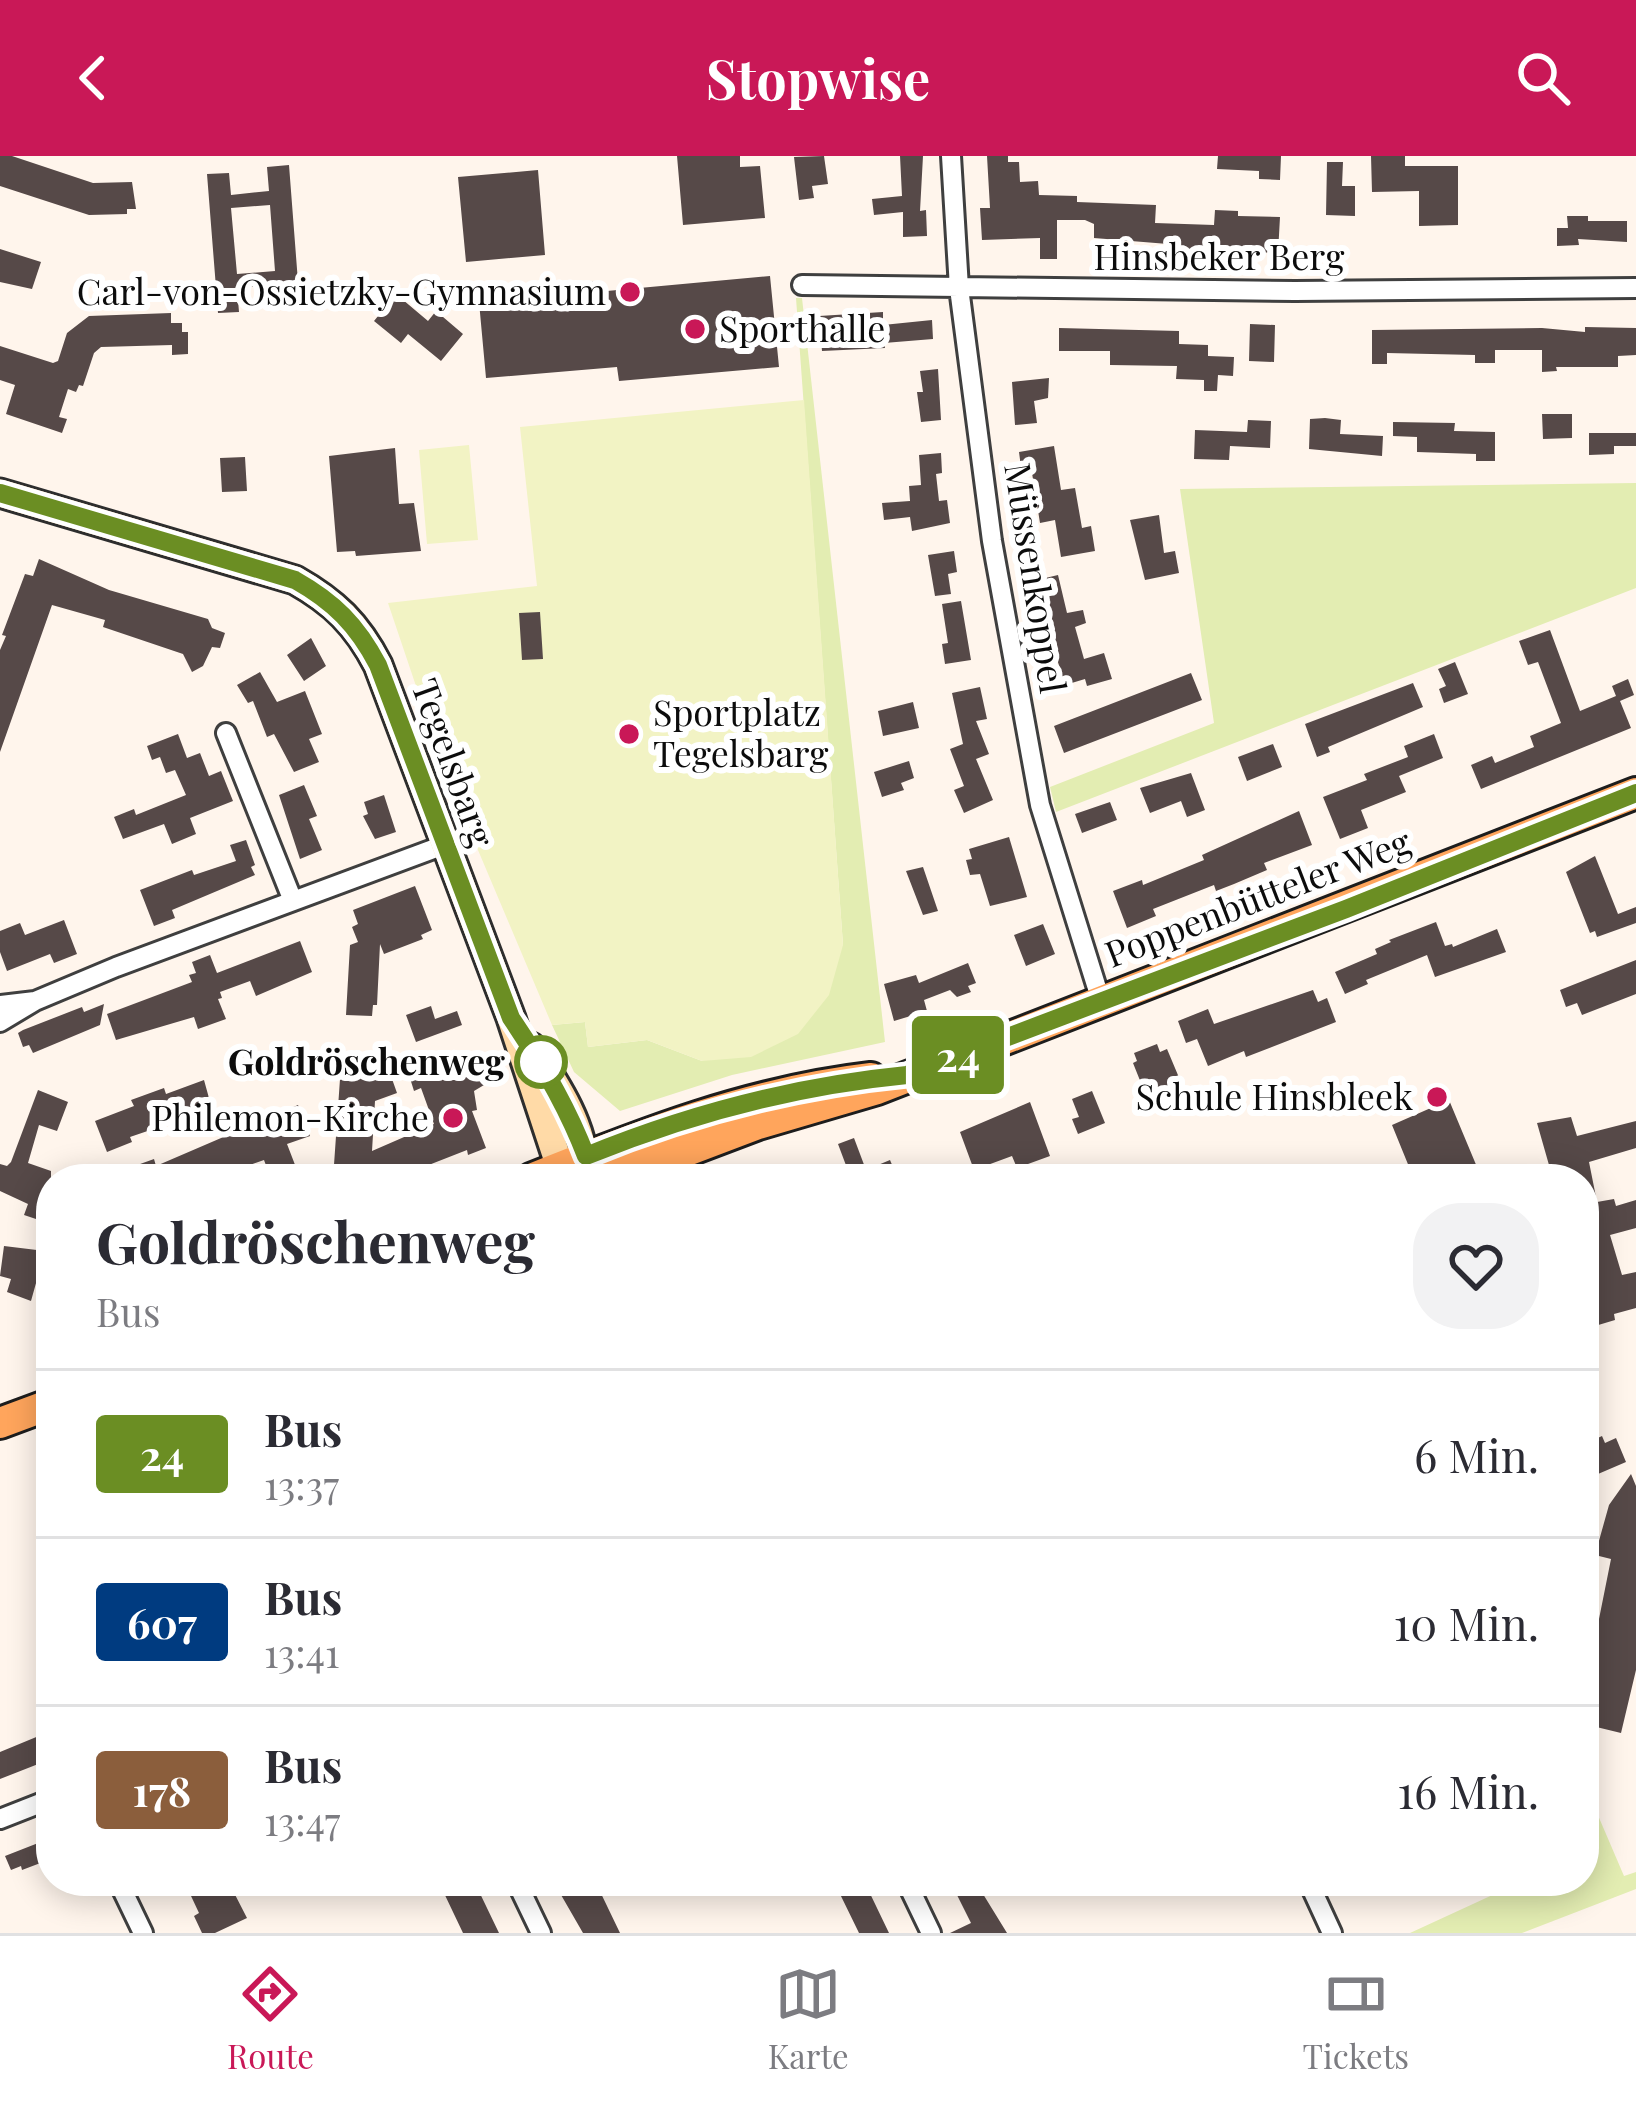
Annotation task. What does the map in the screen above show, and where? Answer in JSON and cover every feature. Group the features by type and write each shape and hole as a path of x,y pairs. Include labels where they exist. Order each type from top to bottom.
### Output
{"main road":[{"name":"Poppenbütteler Weg","path":"653,1164 758,1124 877,1089 1636,793"},
{"name":"Poppenbütteler Weg","path":"583,1164 662,1126 760,1096 907,1075"},
{"path":"0,1423 36,1409"}],"street":[{"name":"Müssenkoppel","path":"951,156 959,288 992,541 1040,805 1101,1000"},
{"name":"Hinsbeker Berg","path":"802,285 1312,291 1636,288"},
{"name":"Tegelsbarg","path":"0,493 257,567 295,580 336,605 378,665 511,1018 574,1124 567,1164"},
{"path":"226,733 293,901"},
{"path":"0,1022 35,1001 444,845"},
{"path":"0,1006 35,1001"},
{"path":"0,1819 36,1805"},
{"path":"125,1896 142,1933"},
{"path":"523,1896 541,1933"},
{"path":"914,1896 932,1933"},
{"path":"1315,1896 1332,1933"}],"green space":[{"path":"796,298 802,298 885,1042 732,1075 620,1111 574,1072 552,1025 585,1022 588,1047 647,1040 702,1061 843,945"},
{"name":"Sportplatz Tegelsbarg","path":"804,400 843,945 829,995 798,1034 751,1057 702,1061 647,1040 588,1047 585,1022 552,1025 445,772 388,603 537,586 520,427"},
{"path":"469,445 478,540 427,544 419,450"},
{"path":"1636,483 1636,588 1056,812 1050,787 1214,723 1180,489"},
{"path":"1599,1818 1624,1876 1636,1872 1636,1889 1522,1933 1410,1933 1490,1896 1599,1896"}],"building":[{"path":"0,156 93,183 132,182 136,209 127,209 127,214 89,215 0,186"},
{"path":"677,156 740,156 740,167 760,166 765,218 683,225"},
{"path":"824,156 828,184 812,186 814,198 799,200 794,157"},
{"path":"900,156 923,156 920,211 926,210 927,236 903,237 903,212 874,215 872,199 902,196"},
{"path":"987,156 1008,156 1008,162 1019,162 1020,182 1038,181 1039,195 1077,196 1077,202 1156,205 1155,223 1214,225 1215,210 1280,217 1278,253 1171,249 1168,244 1094,238 1094,224 1085,220 1057,220 1057,259 1040,259 1040,238 982,240 980,208 990,208"},
{"path":"1218,156 1281,156 1280,180 1259,179 1259,171 1217,169"},
{"path":"1371,156 1405,156 1405,166 1458,166 1458,225 1419,226 1419,191 1372,192"},
{"path":"1327,162 1343,162 1342,186 1355,186 1355,216 1326,215"},
{"path":"289,165 300,308 278,309 276,285 237,288 239,312 218,313 207,174 229,173 231,195 269,191 267,167","holes":["270,205 275,271 237,274 231,208"]},
{"path":"538,170 545,255 466,262 458,177"},
{"path":"1567,216 1627,221 1627,242 1578,239 1579,245 1557,246 1557,228 1568,228"},
{"path":"0,249 41,262 32,289 0,282"},
{"path":"770,276 779,367 619,381 617,367 486,378 478,291 595,281 596,292"},
{"path":"396,294 428,321 436,311 463,334 441,361 408,334 401,343 374,321"},
{"path":"883,312 883,325 932,320 933,339 884,343 885,348 822,351 819,316"},
{"path":"171,313 171,323 182,323 182,332 188,332 188,354 172,355 172,345 101,347 94,353 83,386 76,392 68,389 59,417 67,419 62,433 6,414 15,385 0,380 0,346 53,363 58,361 67,333 89,316"},
{"path":"1250,324 1275,325 1274,362 1249,361"},
{"path":"1585,327 1636,328 1636,355 1618,356 1618,367 1556,367 1557,371 1542,372 1542,350 1495,350 1495,363 1475,363 1475,355 1387,353 1387,364 1372,364 1372,330 1585,332"},
{"path":"1059,328 1179,331 1179,344 1208,345 1208,356 1234,357 1233,376 1218,375 1217,391 1204,391 1204,380 1176,379 1177,366 1110,365 1110,351 1059,351"},
{"path":"938,369 941,420 921,422 920,371"},
{"path":"1049,378 1048,398 1034,401 1037,423 1015,425 1012,382"},
{"path":"1542,414 1572,414 1572,438 1543,439"},
{"path":"1310,419 1341,420 1340,434 1383,436 1382,456 1309,449"},
{"path":"1248,420 1271,421 1270,448 1230,446 1229,460 1194,459 1195,430 1247,432"},
{"path":"1393,422 1455,423 1454,431 1495,432 1495,461 1476,461 1476,454 1417,452 1417,437 1393,436"},
{"path":"1589,433 1636,433 1636,446 1614,446 1614,454 1589,455"},
{"path":"1054,446 1061,490 1075,488 1082,528 1091,526 1095,551 1061,557 1055,520 1040,523 1032,473 1022,475 1019,452"},
{"path":"395,448 399,504 414,503 421,551 356,556 355,551 337,552 329,456"},
{"path":"941,453 942,473 936,474 939,501 947,500 950,523 912,531 910,517 884,520 882,503 910,501 909,486 921,485 919,455"},
{"path":"245,457 247,491 222,492 220,458"},
{"path":"1159,515 1164,553 1175,551 1179,573 1145,580 1130,520"},
{"path":"954,551 957,572 948,574 951,594 935,596 928,555"},
{"path":"39,559 109,590 208,619 212,628 225,633 220,648 212,647 203,666 192,672 183,654 103,627 105,620 52,605 0,752 0,650 6,636 2,635 25,574 33,576"},
{"path":"1058,575 1067,613 1083,610 1086,623 1075,627 1084,659 1104,653 1112,679 1087,686 1085,679 1065,685 1053,646 1046,648 1038,621 1046,619 1037,580"},
{"path":"961,601 971,660 945,664 942,644 948,643 942,604"},
{"path":"540,612 543,659 522,660 519,613"},
{"path":"1550,630 1580,711 1616,696 1612,686 1628,679 1634,695 1620,701 1631,728 1481,789 1471,765 1492,756 1495,763 1534,747 1530,736 1561,723 1538,662 1528,665 1519,641"},
{"path":"311,638 326,666 304,681 287,655"},
{"path":"1455,662 1468,694 1444,703 1439,689 1446,686 1438,669"},
{"path":"260,672 277,702 305,691 322,734 309,739 319,762 294,772 274,734 267,737 253,701 248,703 237,685"},
{"path":"1191,673 1202,700 1064,753 1054,726"},
{"path":"1413,683 1423,707 1328,747 1330,752 1317,757 1305,724"},
{"path":"980,687 987,719 976,721 989,754 976,759 993,800 964,813 954,790 964,786 950,749 963,744 952,693"},
{"path":"913,702 919,728 883,736 878,711"},
{"path":"178,734 187,758 200,753 209,776 221,771 233,801 190,818 196,834 172,844 164,824 123,839 114,817 134,809 136,815 186,795 175,770 166,773 160,757 152,760 147,746"},
{"path":"1434,734 1443,758 1399,776 1406,792 1361,810 1368,828 1340,839 1323,797 1408,757 1404,746"},
{"path":"1273,744 1282,767 1247,781 1238,757"},
{"path":"909,761 914,778 901,783 904,790 882,797 874,772"},
{"path":"1191,773 1205,810 1187,817 1181,801 1150,813 1140,788"},
{"path":"304,785 317,816 309,819 322,850 300,859 279,795"},
{"path":"384,795 396,832 375,839 363,816 368,814 364,802"},
{"path":"1110,802 1117,820 1082,833 1075,814"},
{"path":"1299,811 1312,845 1264,863 1267,870 1234,884 1216,891 1214,885 1153,909 1156,916 1127,928 1113,891 1142,880 1143,885 1204,860 1202,855"},
{"path":"1009,837 1027,897 990,906 980,874 970,875 969,849"},
{"path":"246,840 255,875 172,910 175,918 154,926 140,890 192,870 194,875 236,861 230,845"},
{"path":"1595,856 1618,914 1636,907 1636,923 1597,937 1595,931 1590,933 1566,872"},
{"path":"923,867 938,911 923,915 906,871"},
{"path":"415,886 432,930 421,935 423,939 384,954 380,944 377,1005 373,1005 372,1016 346,1015 350,945 358,942 352,927 358,924 353,910"},
{"path":"64,920 77,954 54,963 50,954 7,971 0,952 0,931 20,923 25,935"},
{"path":"1436,922 1445,946 1497,929 1506,952 1435,977 1427,955 1366,980 1368,984 1345,994 1335,972 1377,954 1375,949 1389,940"},
{"path":"1043,924 1055,954 1026,966 1014,935"},
{"path":"300,941 312,972 256,996 250,981 220,992 226,1019 198,1029 194,1017 116,1040 107,1014 192,982 189,975 196,973 192,962 210,955 217,973"},
{"path":"1636,960 1636,994 1582,1015 1577,1003 1566,1007 1560,990"},
{"path":"968,963 976,983 968,986 971,992 957,997 950,990 924,1000 927,1011 894,1021 884,984 916,975 919,983"},
{"path":"1313,990 1318,1002 1327,998 1336,1022 1246,1057 1244,1051 1208,1066 1197,1039 1186,1043 1178,1021 1208,1009 1214,1024"},
{"path":"104,1004 100,1025 33,1053 29,1045 23,1047 18,1033 23,1030 82,1007 84,1012"},
{"path":"431,1006 435,1019 457,1011 462,1025 416,1042 406,1015"},
{"path":"1157,1044 1160,1052 1167,1049 1188,1099 1153,1113 1133,1063 1137,1061 1134,1053"},
{"path":"465,1059 484,1085 474,1091 477,1110 472,1111 486,1148 431,1164 334,1164 340,1079 386,1062 397,1093 375,1101 372,1151 434,1124 421,1088 414,1091 409,1075"},
{"path":"204,1080 212,1109 130,1137 132,1142 107,1152 95,1121 134,1106 131,1100"},
{"path":"38,1090 68,1102 57,1131 39,1125 28,1163 36,1166 36,1219 24,1215 28,1204 0,1191 0,1164 11,1162"},
{"path":"1092,1091 1105,1123 1078,1134 1072,1119 1079,1117 1072,1099"},
{"path":"1449,1100 1476,1164 1408,1164 1392,1125"},
{"path":"1030,1102 1050,1156 1028,1164 1015,1164 1012,1156 990,1164 972,1164 960,1132"},
{"path":"298,1105 310,1136 287,1144 295,1164 265,1164 264,1160 161,1164"},
{"path":"1571,1117 1577,1136 1636,1121 1636,1148 1589,1164 1549,1164 1537,1123"},
{"path":"854,1138 864,1164 846,1164 838,1144"},
{"path":"1614,1199 1616,1206 1636,1200 1636,1228 1610,1235 1622,1275 1636,1272 1636,1308 1614,1314 1615,1320 1599,1325 1599,1202"},
{"path":"4,1246 36,1250 31,1301 7,1292 11,1279 0,1276"},
{"path":"1599,1437 1605,1443 1616,1438 1626,1462 1599,1474"},
{"path":"1631,1474 1636,1486 1636,1670 1621,1733 1599,1728 1599,1619 1611,1559 1599,1556 1599,1541 1609,1505"},
{"path":"36,1737 36,1765 0,1779 0,1752"},
{"path":"36,1844 36,1865 11,1870 5,1856"},
{"path":"191,1896 236,1896 247,1918 215,1933 202,1933 194,1916 199,1913"},
{"path":"445,1896 481,1896 499,1933 463,1933"},
{"path":"562,1896 602,1896 620,1933 583,1933"},
{"path":"841,1896 871,1896 889,1933 859,1933"},
{"path":"958,1896 984,1896 1007,1933 950,1933 971,1923"}],"bus line":[{"name":"24","path":"0,493 295,580 336,605 352,622 378,665 511,1018 574,1124 586,1156 760,1096 907,1075 1636,793"}],"place":[{"name":"Carl-von-Ossietzky-Gymnasium","path":"630,292"},
{"name":"Sporthalle","path":"695,329"},
{"name":"Sportplatz Tegelsbarg","path":"629,734"},
{"name":"Goldröschenweg","path":"541,1062"},
{"name":"Schule Hinsbleek","path":"1437,1097"},
{"name":"Philemon-Kirche","path":"453,1118"}]}
